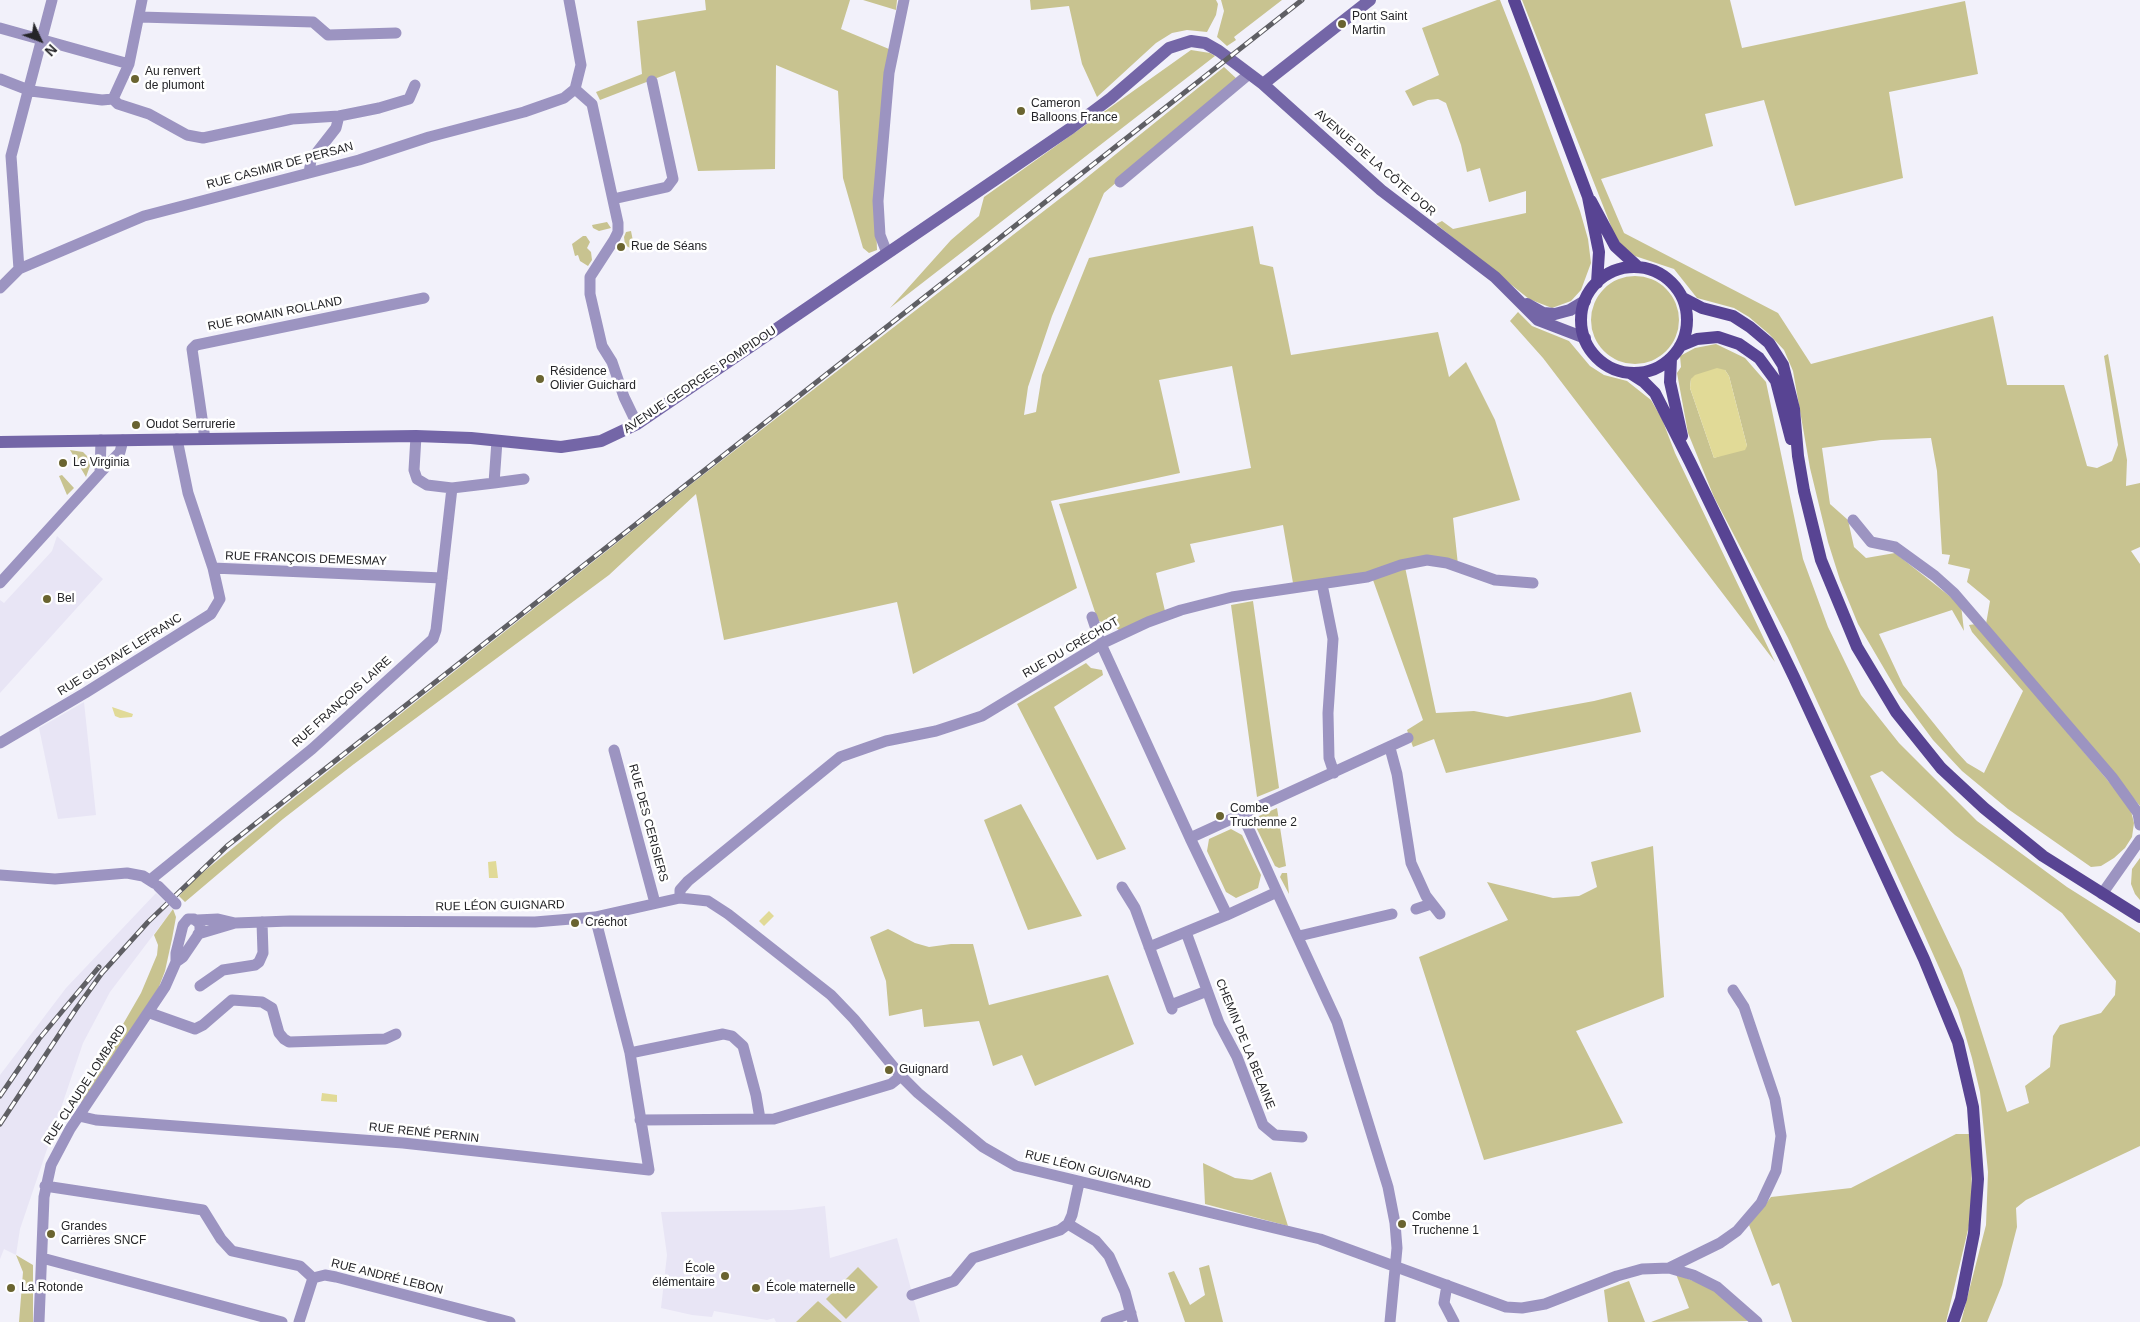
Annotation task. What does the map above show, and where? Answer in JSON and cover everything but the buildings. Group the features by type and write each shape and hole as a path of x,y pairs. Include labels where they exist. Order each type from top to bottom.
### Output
{"main road":[{"path":"1263,84 1370,0"},
{"path":"1514,0 1588,197 1599,252 1597,283"},
{"name":"AVENUE GEORGES POMPIDOU","path":"0,442 416,436 497,441 547,447 573,446 609,438 637,424 1086,118 1169,48 1191,41 1205,44 1218,51"},
{"name":"AVENUE DE LA CÔTE D'OR","path":"1218,51 1263,84 1384,192 1495,277 1538,320 1585,338"},
{"path":"1588,197 1598,211 1615,246 1638,268"},
{"path":"1630,373 1652,370 1671,358 1680,346 1686,333 1687,319 1682,298 1677,288 1664,277 1649,269 1620,269 1597,283 1585,301 1582,323 1585,338 1599,359 1613,369 1630,373 1644,382 1655,393 1794,677 1920,950 1958,1042 1973,1107 1978,1179 1973,1242 1961,1299 1953,1322"},
{"name":"AVENUE DE LA CÔTE D'OR","path":"1514,296 1537,310 1548,314 1563,313 1585,301"},
{"path":"1682,298 1702,308 1733,316 1750,327 1769,343 1783,365 1790,386 1798,456 1812,527 1831,587 1858,647 1896,712 1941,768 1984,808 2043,856 2140,917"},
{"path":"1680,346 1697,339 1718,337 1739,344 1759,358 1776,381 1791,441 1798,456"},
{"path":"1671,358 1670,382 1690,462"}],"street":[{"path":"19,269 11,156 52,0"},
{"path":"113,98 129,64 142,0"},
{"path":"569,0 581,57 580,74 575,89 592,104 613,199 618,232 592,273 589,288 602,346 612,362 624,397 637,424"},
{"path":"887,253 880,235 878,201 889,73 904,0"},
{"path":"140,17 313,22 328,35 396,32"},
{"path":"0,28 129,64"},
{"path":"1120,182 1249,74"},
{"path":"0,79 27,90 102,100 113,98"},
{"path":"613,199 667,187 673,179 652,81"},
{"path":"113,98 118,104 149,114 194,137 216,136 292,118 339,116 380,108 409,99 415,85"},
{"name":"RUE CASIMIR DE PERSAN","path":"0,288 19,269 160,210 309,173 429,137 546,105 564,98 575,89"},
{"path":"309,173 311,160 336,128 339,116"},
{"name":"RUE ROMAIN ROLLAND","path":"205,439 192,349 196,344 424,298"},
{"path":"416,436 414,470 417,479 426,484 452,488 524,479"},
{"name":"RUE FRANÇOIS DEMESMAY","path":"178,439 188,493 213,568 442,578"},
{"path":"100,473 101,440"},
{"path":"0,584 120,452 123,440"},
{"path":"494,483 497,441"},
{"name":"RUE FRANÇOIS LAIRE","path":"154,883 312,749 433,639 436,630 452,488"},
{"path":"1853,520 1871,542 1895,547 1935,576 1959,598 2112,777 2138,813 2140,825"},
{"name":"RUE DU CRÉCHOT","path":"680,898 680,890 688,881 775,812 834,761 854,751 886,741 936,731 982,716 1101,644 1148,622 1181,610 1232,597 1367,577 1401,565 1427,560 1447,563 1495,580 1533,584"},
{"name":"RUE GUSTAVE LEFRANC","path":"0,743 85,693 211,614 220,599 213,568"},
{"path":"1322,584 1333,640 1328,714 1329,758 1334,773"},
{"path":"1092,617 1101,644 1227,915"},
{"path":"1190,838 1390,748 1408,738"},
{"path":"1390,748 1396,774 1407,851 1415,874 1431,904 1440,914"},
{"name":"RUE DES CERISIERS","path":"614,750 655,904"},
{"path":"1242,814 1337,1022 1388,1187 1397,1237 1390,1322"},
{"path":"2102,894 2140,840"},
{"path":"0,875 55,879 127,873 154,883 176,904 189,922 201,926 197,935"},
{"path":"1122,887 1135,908 1171,1007 1207,991"},
{"path":"1149,947 1277,892"},
{"name":"RUE LÉON GUIGNARD","path":"189,922 218,919 235,923 536,922 595,916 680,898 702,900 718,907 831,995 854,1019 901,1076 955,1125 1000,1158 1028,1170 1320,1239 1498,1304 1522,1308 1556,1301 1617,1276 1642,1269 1669,1268 1693,1275 1717,1287 1757,1322"},
{"path":"1416,909 1431,904"},
{"path":"1299,936 1392,914"},
{"name":"RUE RENÉ PERNIN","path":"79,1116 96,1120 403,1143 649,1170 630,1053 595,916"},
{"name":"RUE CLAUDE LOMBARD","path":"39,1322 45,1186 56,1153 165,988 176,962 176,953 189,922"},
{"path":"200,986 223,970 255,965 259,962 263,953 262,922"},
{"name":"RUE LÉON GUIGNARD","path":"197,935 235,923"},
{"name":"CHEMIN DE LA BELAINE","path":"1186,932 1219,1023 1237,1057 1263,1125 1275,1135 1302,1137"},
{"name":"RUE CLAUDE LOMBARD","path":"176,962 183,957 197,935"},
{"path":"1669,1268 1720,1243 1737,1231 1761,1203 1776,1171 1780,1136 1774,1099 1746,1013 1739,997 1733,990"},
{"path":"150,1013 195,1029 203,1025 229,1001 253,1002 267,1004 272,1008 279,1033 284,1040 289,1042 385,1039 396,1034"},
{"path":"630,1053 723,1034 732,1036 743,1046 756,1095 760,1119"},
{"path":"640,1120 774,1119 891,1084 901,1076"},
{"path":"912,1295 954,1281 973,1258 1060,1230 1068,1224 1072,1216 1079,1183"},
{"name":"RUE ANDRÉ LEBON","path":"45,1186 203,1210 221,1239 232,1251 300,1266 313,1278 325,1275 336,1277 510,1322"},
{"path":"1068,1224 1096,1242 1109,1256 1125,1292 1132,1317 1106,1322"},
{"path":"42,1258 250,1318 282,1322"},
{"path":"299,1322 313,1278"},
{"path":"1448,1285 1444,1303 1454,1322"}],"shaded area":[{"path":"705,0 850,0 841,29 889,49 876,220 877,250 869,253 863,248 843,178 838,91 776,65 775,169 698,171 675,71 600,100 596,92 642,74 637,21 706,10"},
{"path":"863,0 897,0 896,10"},
{"path":"1030,0 1216,0 1218,4 1216,15 1207,32 1187,30 1172,33 1156,43 1097,97 1082,64 1069,6 1031,10"},
{"path":"1221,0 1282,0 1234,37 1236,40 1227,46 1217,37 1224,11"},
{"path":"1500,0 1529,74 1580,211 1588,239 1591,263 1581,290 1571,301 1552,308 1529,299 1436,224 1442,221 1453,229 1526,213 1526,191 1489,202 1480,168 1467,172 1461,145 1446,103 1438,99 1428,100 1413,106 1405,91 1439,75 1422,28"},
{"path":"1522,0 1730,0 1742,48 1965,1 1978,74 1889,92 1903,178 1795,206 1764,100 1705,114 1713,146 1601,179 1624,233 1778,313 1811,364 1993,316 2007,385 2064,385 2087,466 2097,468 2112,461 2118,445 2104,356 2108,354 2127,460 2126,486 2140,483 2140,547 2131,551 2140,564 2140,806 1986,624 1990,601 1967,582 1970,569 1948,564 1950,555 1942,554 1937,471 1931,438 1881,440 1822,448 1830,504 1848,520 1854,547 1866,558 1895,553 1961,605 1964,631 1952,610 1879,634 1903,685 1967,763 1984,773 2023,691 1972,632 1969,625 1976,624 2115,789 2131,811 2134,823 2132,837 2125,848 2114,858 2101,866 2091,867 2008,809 1962,771 1933,740 1899,694 1858,624 1840,580 1828,542 1810,468 1793,371 1784,350 1749,317 1734,308 1697,298 1674,269 1635,256 1621,245 1613,231"},
{"path":"1191,50 1210,53 1215,56 890,308 951,240 979,216 984,197"},
{"path":"1224,67 1237,79 1104,193 1052,316 1028,387 1024,415 1036,412 1042,375 1089,258 1253,226 1260,264 1273,267 1291,355 1438,332 1449,377 1466,362 1495,420 1520,500 1453,518 1458,565 1447,561 1293,583 1283,525 1190,544 1195,562 1156,573 1165,611 1120,631 1112,624 1098,621 1059,504 1251,468 1232,366 1159,380 1180,473 1051,501 1077,588 913,674 897,602 724,640 696,494 609,575 354,764 283,819 185,902 179,896 196,878 298,795 694,482 1080,183"},
{"path":"607,222 611,228 599,231 593,228 592,225"},
{"path":"631,231 635,251 625,245 624,237 626,232"},
{"path":"586,236 590,242 587,248 591,252 592,260 588,266 580,261 578,255 575,256 572,244"},
{"path":"1635,276 1652,279 1666,289 1676,303 1679,320 1676,337 1666,351 1652,361 1635,364 1618,361 1604,351 1594,337 1591,320 1594,303 1604,289 1618,279"},
{"path":"1518,312 1532,326 1569,341 1590,366 1604,375 1627,381 1651,400 1662,419 1675,453 1775,662 1543,358 1510,321"},
{"path":"1716,344 1745,358 1766,382 1803,559 1828,627 1861,695 1899,743 1977,821 2067,887 2140,933 2140,1146 2026,1200 2016,1208 2017,1227 2002,1285 1987,1322 1961,1322 1986,1225 1988,1172 1980,1092 1958,1010 1788,638 1714,497 1688,433 1677,373 1681,367 1680,356 1695,348","holes":["1725,370 1729,376 1747,446 1714,458 1690,388 1691,379","1882,771 1955,835 2062,913 2116,981 2115,995 2101,1013 2060,1025 2053,1036 2050,1067 2025,1086 2029,1103 2007,1112 1962,970 1870,776"]},
{"path":"1717,368 1725,370 1729,376 1747,446 1745,450 1714,458 1690,388 1691,379 1695,375"},
{"path":"70,450 83,452 88,457 90,466 86,477"},
{"path":"62,475 74,488 67,495 59,476"},
{"path":"57,536 103,579 0,693 0,600 4,603 52,551"},
{"path":"1405,567 1436,713 1474,711 1507,717 1594,701 1631,692 1641,732 1446,773 1434,739 1413,747 1407,730 1423,720 1373,580"},
{"path":"1253,601 1279,788 1257,797 1231,605"},
{"path":"1086,663 1091,668 1102,670 1103,675 1054,707 1126,849 1097,860 1017,704"},
{"path":"84,702 96,815 58,819 39,728"},
{"path":"112,707 133,714 132,717 120,718 115,716"},
{"path":"1021,804 1082,916 1028,930 984,820"},
{"path":"1277,808 1286,866 1279,868 1275,866 1257,829 1259,816"},
{"path":"1231,829 1242,835 1261,875 1258,888 1236,898 1226,892 1207,851 1209,839"},
{"path":"1653,846 1664,997 1576,1031 1623,1123 1484,1160 1419,957 1508,920 1487,882 1553,898 1579,896 1597,887 1591,862"},
{"path":"2140,858 2140,900 2131,884 2132,869"},
{"path":"496,861 498,878 489,878 488,862"},
{"path":"1282,873 1287,873 1289,894 1280,877"},
{"path":"156,893 173,909 110,992 83,1043 20,1229 16,1255 4,1249 0,1259 0,1075 66,988"},
{"path":"173,909 176,917 172,939 165,971 157,992 82,1104 92,1068 96,1071 141,993 157,955 158,945 154,935"},
{"path":"769,911 774,916 764,926 759,921"},
{"path":"888,929 915,943 929,947 973,944 989,1005 1108,975 1134,1044 1035,1086 1022,1055 993,1066 979,1021 924,1027 922,1009 889,1016 886,981 870,937"},
{"path":"322,1093 337,1095 337,1102 321,1101"},
{"path":"1956,1134 1971,1134 1972,1213 1946,1322 1792,1322 1779,1283 1772,1286 1749,1225 1771,1197 1851,1188"},
{"path":"1203,1163 1235,1178 1252,1180 1271,1172 1288,1226 1205,1204"},
{"path":"825,1206 830,1258 897,1238 920,1322 842,1322 818,1301 796,1322 776,1322 774,1318 767,1320 714,1311 712,1317 692,1315 661,1308 667,1255 661,1212 792,1210"},
{"path":"16,1255 33,1265 33,1322 19,1322 23,1272"},
{"path":"1209,1265 1223,1322 1185,1322 1168,1273 1174,1271 1190,1305 1205,1295 1199,1268"},
{"path":"858,1267 878,1287 846,1319 826,1299"},
{"path":"1676,1274 1711,1288 1749,1321 1651,1322 1689,1308"},
{"path":"1629,1281 1645,1322 1608,1322 1604,1290"},
{"path":"818,1301 842,1322 796,1322"}],"railway":[{"path":"0,1124 102,973 148,922 227,846 1302,0"},
{"path":"0,1096 39,1039 99,967"}],"place":[{"name":"Pont Saint Martin","path":"1342,24"},
{"name":"Au renvert de plumont","path":"135,79"},
{"name":"Cameron Balloons France","path":"1021,111"},
{"name":"Rue de Séans","path":"621,247"},
{"name":"Résidence Olivier Guichard","path":"540,379"},
{"name":"Oudot Serrurerie","path":"136,425"},
{"name":"Le Virginia","path":"63,463"},
{"name":"Bel","path":"47,599"},
{"name":"Combe Truchenne 2","path":"1220,816"},
{"name":"Créchot","path":"575,923"},
{"name":"Guignard","path":"889,1070"},
{"name":"Combe Truchenne 1","path":"1402,1224"},
{"name":"Grandes Carrières SNCF","path":"51,1234"},
{"name":"École élémentaire","path":"725,1276"},
{"name":"La Rotonde","path":"11,1288"},
{"name":"École maternelle","path":"756,1288"}]}
